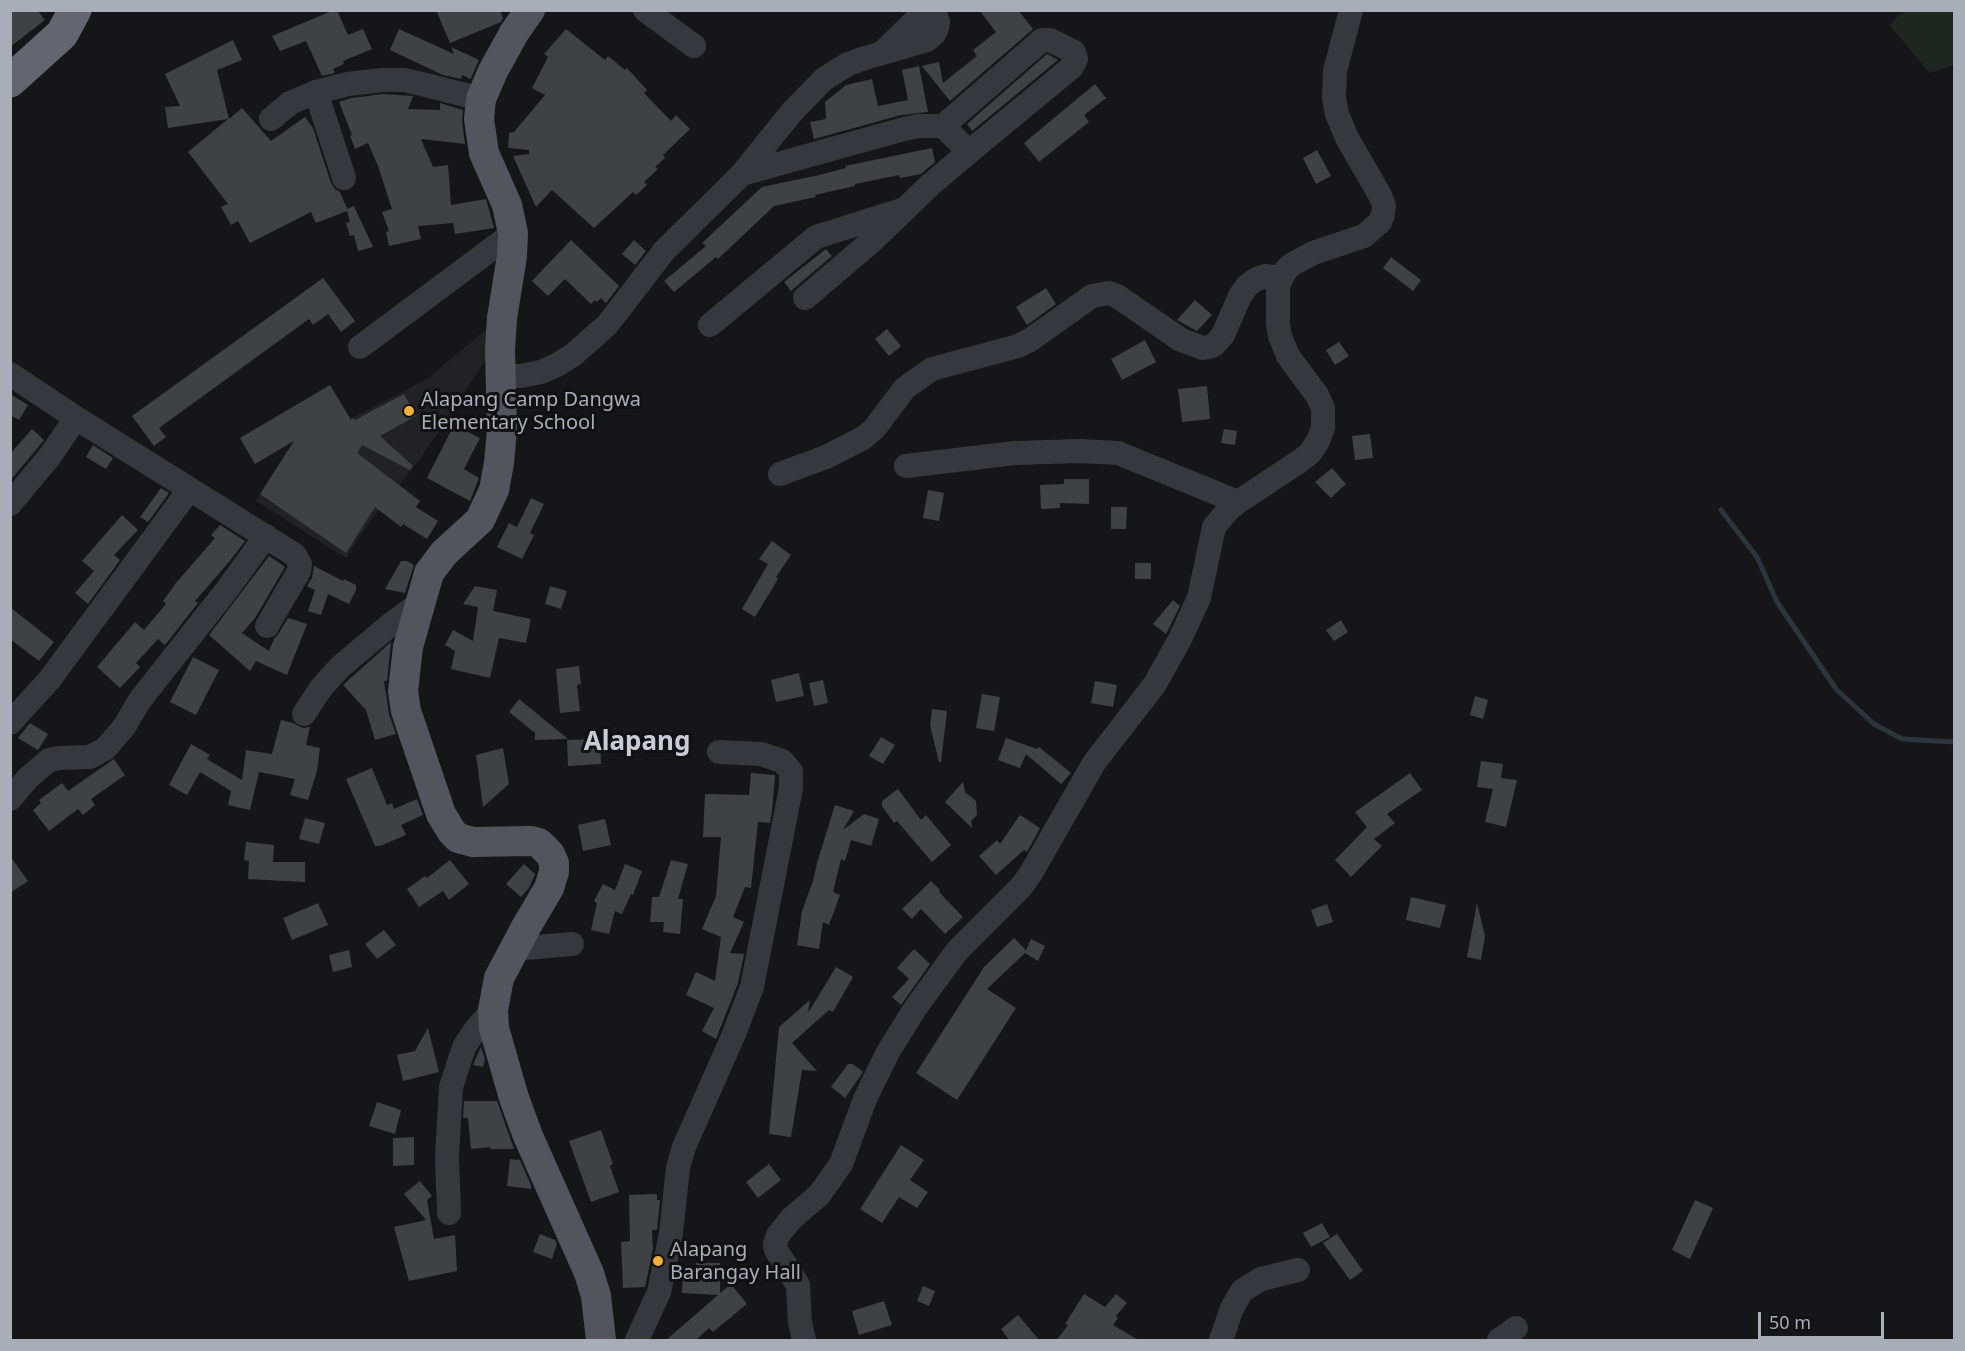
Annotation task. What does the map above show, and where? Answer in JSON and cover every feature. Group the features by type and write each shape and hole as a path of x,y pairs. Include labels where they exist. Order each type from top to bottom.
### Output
{"highway":[{"path":"10,81 62,34 75,10"}],"main road":[{"path":"530,10 514,33 481,99 479,119 482,145 507,205 513,233 512,256 502,318 500,350 502,430 494,490 480,520 436,562 424,584 408,647 403,691 406,711 441,814 452,832 466,841 531,841 546,848 554,863 549,888 499,978 493,1010 498,1046 521,1117 589,1273 596,1296 601,1341"}],"street":[{"path":"645,10 694,46"},
{"path":"883,52 926,10"},
{"path":"501,376 520,376 541,372 573,355 607,326 622,309 664,250 742,174 791,113 824,80 848,64 927,40 934,34 937,27 938,21 934,10"},
{"path":"804,1341 800,1323 798,1285 776,1250 778,1235 792,1218 819,1195 841,1164 865,1099 888,1052 916,1007 957,951 1022,886 1088,772 1155,684 1199,598 1214,526 1238,502 1310,453 1323,428 1323,408 1317,395 1288,356 1280,336 1278,285 1291,265 1313,253 1364,236 1380,222 1383,214 1384,206 1381,197 1343,132 1336,114 1335,71 1351,10"},
{"path":"742,174 904,129 918,126 943,126 1042,40 1050,40 1074,52 1076,59 1072,67 930,185 873,240 805,298"},
{"path":"271,119 290,103 316,92 348,84 404,80 481,99"},
{"path":"316,92 344,178"},
{"path":"943,126 969,152"},
{"path":"710,325 816,237 904,209"},
{"path":"360,347 513,233"},
{"path":"780,474 826,457 863,438 874,429 905,388 932,369 1018,346 1092,296 1109,293 1117,296 1181,340 1203,348 1214,345 1223,335 1240,296 1247,286 1265,276 1281,278"},
{"path":"10,374 189,490 295,555 300,564 299,571 267,626"},
{"path":"10,504 50,456 76,418"},
{"path":"906,466 1015,453 1080,451 1118,453 1238,502"},
{"path":"10,723 50,679 189,490"},
{"path":"10,800 27,778 49,760 90,757 105,749 116,738 140,700 266,536"},
{"path":"304,714 334,672 420,603"},
{"path":"637,1341 660,1292 671,1233 678,1168 684,1147 738,1025 752,987 791,788 791,771 782,761 761,754 719,752"},
{"path":"514,949 572,944"},
{"path":"449,1213 447,1156 451,1087 464,1047 493,1010"},
{"path":"1221,1341 1232,1308 1242,1291 1261,1279 1298,1270"}],"shaded area":[{"path":"1911,10 1954,11 1954,65 1930,73 1890,26 1898,15"},
{"name":"Alapang Camp Dangwa Elementary School","path":"496,321 500,338 421,458 370,521 346,558 256,501 281,462 304,443 427,379"}],"building":[{"path":"10,10 37,10 45,20 10,47"},
{"path":"337,10 348,35 363,29 372,49 343,61 344,64 333,69 335,73 322,76 306,41 280,51 272,36"},
{"path":"436,10 500,10 503,18 501,22 450,43"},
{"path":"979,10 1018,10 1033,29 950,101 922,66 939,62 943,83 977,56 973,50 996,32"},
{"path":"399,29 454,54 451,47 479,60 471,78 462,75 461,79 443,75 390,50"},
{"path":"566,29 605,60 608,56 625,70 627,68 647,90 644,93 671,121 676,115 690,129 663,155 665,158 655,167 658,169 644,182 647,185 636,195 633,192 594,228 552,190 536,207 513,156 529,154 529,150 508,148 509,133 514,132 545,95 532,88 548,57 544,54"},
{"path":"233,40 242,60 217,70 229,119 242,108 271,141 305,117 313,128 331,183 340,192 347,209 354,206 373,247 358,251 354,235 350,236 346,223 350,222 347,211 316,223 311,212 250,243 238,221 231,225 221,207 228,204 188,152 228,119 168,128 165,107 180,106 165,74"},
{"path":"1047,54 1058,60 972,131 967,124"},
{"path":"919,66 928,112 901,115 814,139 810,122 826,119 825,102 846,85 872,79 878,106 908,100 902,70"},
{"path":"1095,84 1106,98 1084,115 1089,122 1039,162 1024,143"},
{"path":"384,94 413,96 408,109 440,110 440,103 463,110 465,144 421,139 433,167 448,165 451,205 486,199 494,228 455,234 453,223 418,226 421,239 389,246 386,232 389,231 382,212 392,209 378,166 368,143 355,149 339,102 351,98"},
{"path":"932,148 935,162 921,174 900,178 899,175 855,184 855,186 815,195 816,197 774,206 718,259 716,257 674,292 664,281 706,246 702,243 762,187 819,175 846,168 845,166"},
{"path":"1317,150 1331,176 1316,184 1303,158"},
{"path":"571,240 619,286 606,303 601,298 591,304 565,279 548,296 532,281"},
{"path":"634,240 646,251 635,265 622,254"},
{"path":"826,249 832,256 791,291 784,282"},
{"path":"1391,257 1421,280 1413,291 1383,268"},
{"path":"323,278 355,321 341,332 328,314 313,325 309,319 159,428 166,437 154,446 132,416"},
{"path":"1046,288 1056,304 1027,325 1016,307"},
{"path":"1195,300 1212,315 1197,331 1177,320"},
{"path":"887,329 901,346 889,356 875,339"},
{"path":"1145,340 1156,362 1122,380 1111,359"},
{"path":"1339,342 1349,356 1335,365 1326,350"},
{"name":"Alapang Camp Dangwa Elementary School","path":"330,385 351,420 404,394 416,416 380,436 413,466 410,470 362,445 357,453 420,501 416,507 438,521 427,539 403,524 401,527 375,507 346,553 260,494 294,441 255,464 240,438"},
{"path":"1207,386 1210,419 1182,422 1178,389"},
{"path":"10,394 28,405 19,420 10,415"},
{"path":"454,425 480,438 464,469 479,478 470,501 427,478"},
{"path":"32,429 44,440 10,481 10,454"},
{"path":"1224,429 1237,431 1235,445 1221,443"},
{"path":"1370,434 1373,458 1355,460 1352,436"},
{"path":"93,445 113,458 106,469 86,457"},
{"path":"1332,468 1346,484 1331,498 1315,482"},
{"path":"1064,479 1089,479 1089,504 1060,503 1060,508 1041,509 1040,485 1064,484"},
{"path":"161,488 169,493 148,522 140,517"},
{"path":"928,490 944,493 939,521 923,518"},
{"path":"531,498 544,504 530,533 534,535 522,559 497,547 509,523 517,527"},
{"path":"1111,507 1127,507 1126,529 1111,529"},
{"path":"122,515 138,530 114,555 120,560 88,604 75,593 94,571 82,561"},
{"path":"220,525 245,541 195,601 198,603 165,645 158,639 136,663 140,667 120,688 97,667 135,622 144,630 166,604 163,601 176,583 215,538 211,535"},
{"path":"772,541 791,555 776,577 778,579 755,617 742,609 768,564 759,559"},
{"path":"269,556 285,567 255,618 242,633 269,651 288,618 307,624 287,675 256,661 250,671 209,635"},
{"path":"401,561 414,565 405,593 385,589"},
{"path":"1135,563 1151,563 1151,579 1135,579"},
{"path":"314,566 356,585 349,604 328,594 321,615 308,611 315,590 307,586 312,578"},
{"path":"475,586 497,590 493,611 531,619 526,643 499,638 490,678 451,669 455,651 445,645 453,630 473,641 478,607 463,604"},
{"path":"550,586 567,591 561,609 545,604"},
{"path":"1173,600 1180,606 1166,634 1153,624"},
{"path":"10,607 54,642 39,661 10,639"},
{"path":"1341,620 1348,632 1334,641 1326,630"},
{"path":"391,642 387,681 384,681 389,714 396,734 375,740 366,710 343,685"},
{"path":"193,657 219,670 196,715 170,702"},
{"path":"579,666 581,684 577,685 580,711 560,713 556,669"},
{"path":"799,673 804,696 776,702 771,680"},
{"path":"823,680 828,703 814,706 809,683"},
{"path":"1095,681 1117,685 1113,707 1091,703"},
{"path":"982,694 1000,697 994,731 976,728"},
{"path":"1475,696 1488,700 1483,719 1470,715"},
{"path":"519,699 568,739 535,740 535,733 509,712"},
{"path":"932,709 947,711 941,762 939,762 930,725"},
{"path":"281,720 303,728 310,727 306,745 320,748 317,771 308,800 290,795 295,779 259,772 250,810 228,805 231,791 200,772 187,795 169,785 191,744 210,755 207,759 242,780 246,750 272,754"},
{"path":"30,723 48,734 38,750 18,738"},
{"path":"881,737 895,745 883,764 869,756"},
{"path":"1006,738 1037,749 1039,747 1071,773 1061,784 1026,754 1020,768 998,760"},
{"path":"600,739 601,764 568,766 567,740"},
{"path":"503,748 509,784 483,807 476,755"},
{"path":"114,759 125,775 91,799 95,805 83,815 78,809 49,831 33,810 41,803 39,800 62,783 68,791"},
{"path":"1481,761 1503,764 1501,778 1517,780 1506,827 1485,822 1493,789 1477,787"},
{"path":"372,768 387,805 392,803 394,809 417,799 423,815 401,825 406,835 380,846 375,846 346,779"},
{"path":"751,773 775,775 772,811 770,823 758,822 751,888 745,887 733,917 744,922 730,953 744,954 738,983 716,1039 702,1031 714,1008 686,995 696,972 715,981 721,937 702,929 716,896 721,837 703,837 705,794 749,795"},
{"path":"1410,773 1422,790 1387,814 1395,823 1374,839 1382,846 1351,877 1335,860 1367,827 1355,812"},
{"path":"963,782 965,792 976,801 977,815 971,821 972,828 945,802"},
{"path":"898,789 921,820 926,815 951,845 932,862 897,821 894,823 882,806 882,801"},
{"path":"835,805 854,811 843,830 864,814 879,819 871,846 851,840 845,861 841,859 833,892 840,895 829,925 823,922 819,949 797,945 802,911"},
{"path":"1020,815 1040,828 1027,852 1024,850 996,875 979,856 997,840 1000,844"},
{"path":"305,818 325,823 319,844 299,839"},
{"path":"605,819 611,845 583,851 578,825"},
{"path":"246,842 274,845 273,862 305,862 305,882 248,879 249,861 244,860"},
{"path":"10,856 28,881 10,893"},
{"path":"450,860 469,884 449,900 443,891 419,907 407,889 425,876 427,878"},
{"path":"671,860 688,864 678,899 683,899 680,934 663,932 664,922 650,922 652,897 659,897"},
{"path":"524,864 535,874 529,888 521,897 506,884"},
{"path":"625,864 642,871 633,895 631,894 622,914 615,911 609,934 591,930 597,903 594,901 603,884 615,890"},
{"path":"931,881 963,917 945,934 921,909 912,919 902,909"},
{"path":"1411,897 1446,905 1440,928 1406,920"},
{"path":"318,903 328,925 292,940 283,918"},
{"path":"1477,903 1485,936 1481,960 1467,957"},
{"path":"1327,904 1333,922 1317,927 1311,910"},
{"path":"384,930 396,945 377,959 365,944"},
{"path":"1014,938 1026,950 1031,939 1045,946 1038,961 1025,953 987,989 1016,1008 957,1100 916,1073 984,967"},
{"path":"914,949 930,964 901,1005 892,997 909,979 897,968"},
{"path":"349,950 352,967 333,972 329,955"},
{"path":"836,967 853,977 833,1012 829,1010 792,1043 817,1071 802,1070 791,1137 769,1134 779,1027 810,1000 808,1013"},
{"path":"428,1028 439,1072 403,1081 397,1055 415,1051"},
{"path":"481,1047 485,1059 483,1067 473,1065"},
{"path":"848,1064 853,1064 863,1072 845,1098 831,1087"},
{"path":"464,1101 497,1101 514,1149 490,1149 490,1147 471,1149 468,1118 463,1118"},
{"path":"377,1102 401,1110 395,1134 369,1126"},
{"path":"601,1130 613,1164 610,1166 619,1192 591,1202 569,1141"},
{"path":"414,1137 414,1165 393,1166 393,1138"},
{"path":"901,1145 924,1160 910,1180 928,1192 917,1208 899,1197 882,1223 860,1209"},
{"path":"510,1159 520,1160 531,1189 507,1186"},
{"path":"769,1164 781,1180 758,1198 746,1182"},
{"path":"420,1181 432,1196 427,1200 434,1239 455,1235 457,1271 409,1281 394,1227 426,1220 404,1194"},
{"path":"657,1194 657,1200 660,1200 657,1230 652,1230 653,1249 645,1287 623,1288 621,1242 630,1241 629,1195"},
{"path":"1695,1200 1713,1208 1690,1259 1672,1250"},
{"path":"1322,1223 1330,1237 1311,1247 1303,1233"},
{"path":"540,1234 555,1240 557,1244 552,1259 533,1252"},
{"path":"1337,1234 1363,1271 1350,1280 1323,1243"},
{"path":"696,1263 720,1263 720,1293 731,1284 747,1304 713,1332 709,1328 695,1341 665,1341 718,1295 682,1293 683,1270 696,1270"},
{"path":"923,1286 935,1291 929,1306 917,1301"},
{"path":"1084,1294 1105,1307 1116,1294 1127,1303 1116,1316 1118,1318 1113,1325 1140,1341 1056,1341 1068,1325 1065,1324"},
{"path":"884,1301 892,1325 859,1335 852,1311"},
{"path":"1018,1315 1040,1341 1010,1341 1001,1329"}],"waterway":[{"path":"1721,510 1757,557 1777,602 1836,689 1874,724 1902,739 1954,742"}],"place":[{"name":"Alapang Camp Dangwa Elementary School","path":"409,411"},
{"name":"Alapang Barangay Hall","path":"658,1261"}],"district":[{"name":"Alapang","path":"637,743"}]}
